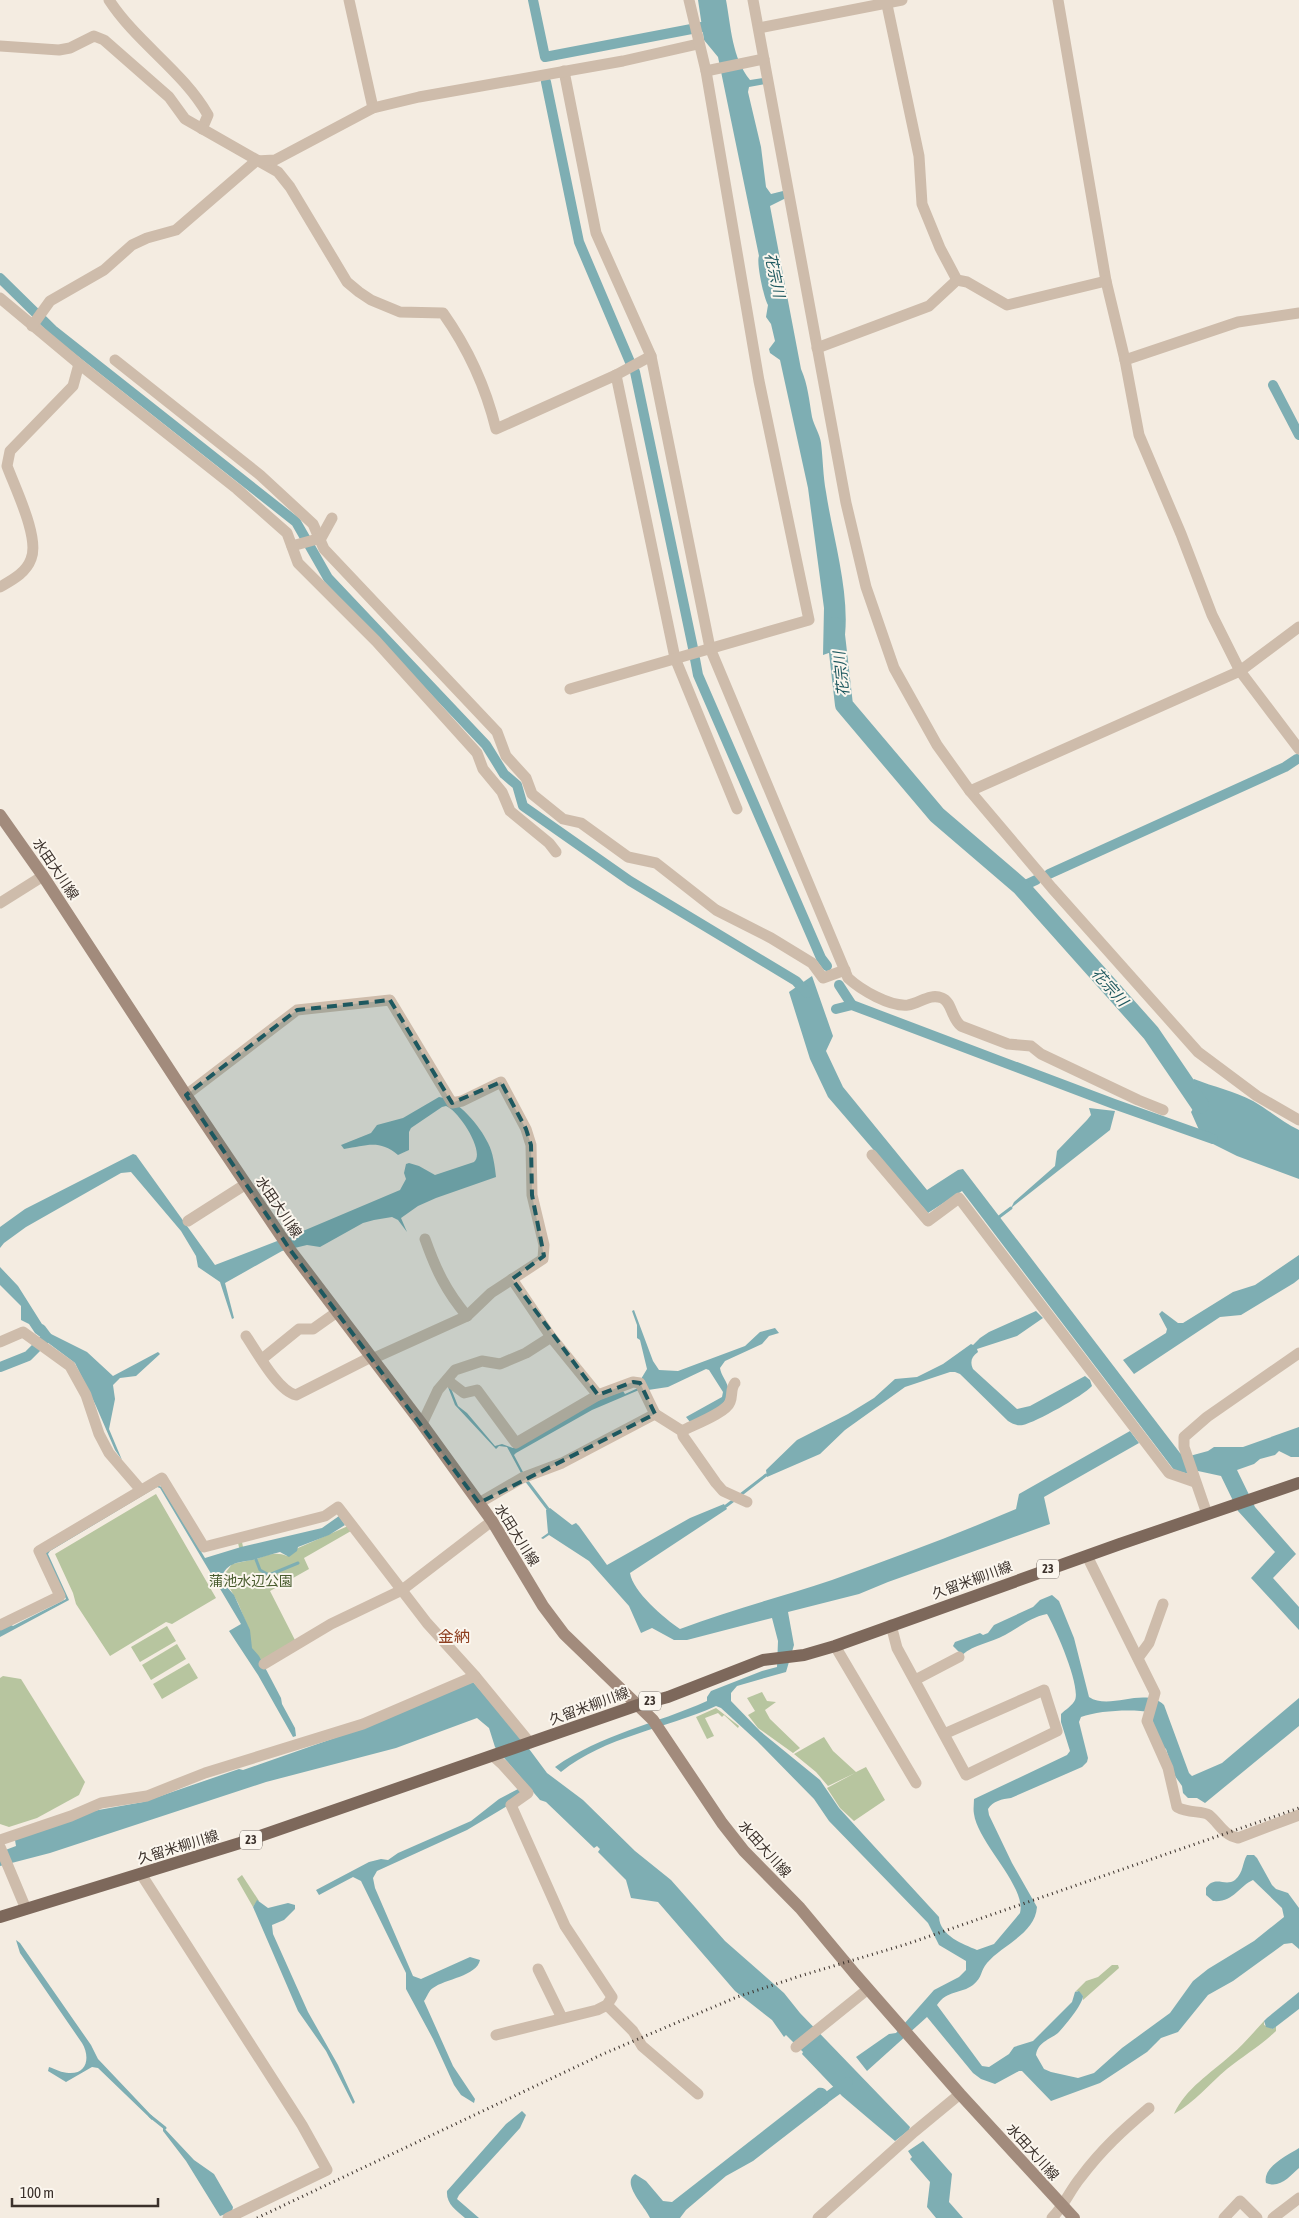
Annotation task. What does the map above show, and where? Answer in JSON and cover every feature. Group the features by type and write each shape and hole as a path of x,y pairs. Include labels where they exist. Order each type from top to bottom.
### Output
{"main road":[{"name":"水田大川線","path":"0,815 43,876 186,1096 291,1251 422,1424 492,1521 543,1606 564,1634 656,1724 722,1823 744,1851 800,1908 960,2094 1074,2218"},
{"name":"久留米柳川線","path":"0,1917 249,1840 638,1705 668,1697 763,1660 798,1656 835,1646 1086,1556 1299,1483"}],"street":[{"path":"108,0 131,29 199,98 208,115 202,129"},
{"path":"349,0 373,108"},
{"path":"570,689 809,620 759,381 710,70 698,44 689,0"},
{"path":"753,0 758,28 760,60 846,503 866,587 894,668 937,745 970,791 1052,888 1198,1052 1257,1096 1299,1120"},
{"path":"1058,0 1106,281 1125,360 1140,435 1212,614 1240,672 1299,749"},
{"path":"758,28 891,1 919,156 922,204 940,248 956,280"},
{"path":"0,46 59,50 70,48 94,36 104,40 169,97 185,119 278,172 290,187 347,282 371,300 400,312 443,312 455,330 474,367 490,406 496,429 651,356"},
{"path":"32,326 50,301 104,270 132,245 147,238 176,230 256,161 275,160 373,108 428,95 564,71 698,44"},
{"path":"710,70 760,60"},
{"path":"564,71 596,233 651,356 710,648 848,978 857,986 892,1002 906,1005 933,996 944,998 949,1003 955,1021 961,1026 1008,1044 1031,1046 1040,1054 1163,1110"},
{"path":"956,280 967,282 1007,305 1106,281"},
{"path":"817,348 929,306 956,280"},
{"path":"0,298 79,364 237,489 287,533 298,563 376,641 477,753 483,769 502,792 510,811 549,843 556,852"},
{"path":"1125,360 1238,322 1299,313"},
{"path":"115,360 260,475 314,524 324,549 497,732 506,756 526,778 532,794 563,819 581,823 628,856 656,863 716,910 772,938 812,963 823,978 845,970"},
{"path":"0,587 20,574 31,560 33,552 32,538 7,466 7,458 10,451 73,386 79,364"},
{"path":"616,374 675,658 736,809"},
{"path":"292,546 321,538 332,518"},
{"path":"970,791 1240,672 1299,627"},
{"path":"0,903 43,876"},
{"path":"186,1096 297,1010 390,1000 452,1103 462,1101 500,1082 526,1129 531,1145 532,1195 544,1245 544,1256 540,1262 491,1293 467,1316 372,1358 296,1395 279,1384 246,1336"},
{"path":"872,1155 928,1221 959,1198 1170,1473 1195,1482"},
{"path":"188,1221 246,1184"},
{"path":"425,1240 435,1269 450,1295 467,1316"},
{"path":"512,1279 551,1337 598,1395"},
{"path":"262,1359 299,1329 312,1329 337,1312"},
{"path":"0,1342 23,1332 70,1366 86,1395 99,1434 109,1453 140,1489"},
{"path":"422,1424 438,1390 454,1370 482,1361 500,1364 526,1353 551,1337"},
{"path":"1207,1514 1184,1448 1184,1437 1207,1417 1299,1353"},
{"path":"447,1380 464,1393 477,1390 516,1442 598,1395 633,1382 640,1383 655,1414 682,1431 683,1436 723,1491 734,1494 747,1502"},
{"path":"682,1431 724,1410 730,1402 732,1387 735,1383"},
{"path":"478,1503 522,1478 562,1462 655,1414"},
{"path":"0,1625 60,1596 39,1551 140,1489 162,1478 204,1547 324,1516 338,1506 427,1623 475,1676 529,1744"},
{"path":"264,1664 331,1624 402,1590 492,1521"},
{"path":"1086,1556 1155,1693 1147,1720 1168,1768 1177,1807 1186,1812 1202,1812 1209,1815 1226,1834 1238,1838 1299,1815"},
{"path":"1138,1658 1149,1642 1163,1604"},
{"path":"891,1625 897,1648 915,1680 944,1734 966,1774 1057,1731 1044,1690 944,1734"},
{"path":"835,1646 916,1783"},
{"path":"915,1680 959,1657"},
{"path":"26,1909 0,1845 101,1804 147,1796 206,1774 363,1724 475,1676"},
{"path":"496,1755 528,1793 511,1806 565,1926 612,1997 607,2005 597,2010 496,2035"},
{"path":"140,1874 302,2125 327,2170 228,2218"},
{"path":"538,1969 562,2018"},
{"path":"796,2047 868,1989"},
{"path":"607,2005 633,2031 642,2046 698,2094"},
{"path":"818,2218 914,2132 960,2094"},
{"path":"1052,2218 1063,2206 1078,2180 1111,2141 1149,2108"},
{"path":"1273,2218 1299,2198"},
{"path":"1224,2218 1240,2201 1257,2218"}],"highlighted area":[{"path":"390,1000 452,1103 501,1082 526,1129 531,1145 532,1195 544,1256 512,1279 598,1395 633,1382 640,1383 655,1414 479,1503 291,1251 186,1095 297,1010"}],"green space":[{"path":"156,1494 216,1598 172,1624 166,1622 110,1656 76,1604 55,1554"},
{"name":"蒲池水辺公園","path":"348,1526 351,1531 304,1558 309,1569 270,1591 297,1644 261,1663 251,1647 249,1630 238,1603 223,1576 232,1564 251,1560 251,1557 244,1559 238,1543 242,1542 244,1552 246,1551 247,1555 253,1554 254,1560 270,1554 287,1556 298,1548"},
{"path":"167,1626 176,1641 140,1662 131,1647"},
{"path":"177,1644 186,1659 151,1680 142,1665"},
{"path":"189,1663 198,1678 162,1699 153,1684"},
{"path":"3,1676 21,1679 85,1782 79,1795 37,1818 9,1827 0,1824 0,1678"},
{"path":"762,1692 767,1701 776,1702 765,1710 770,1719 800,1748 793,1753 758,1728 748,1715 755,1711 747,1698"},
{"path":"716,1708 739,1726 738,1728 724,1715 722,1717 718,1713 705,1718 714,1736 707,1739 696,1717"},
{"path":"824,1737 833,1751 856,1772 866,1767 885,1800 854,1821 840,1808 827,1788 855,1773 828,1786 816,1772 794,1754"},
{"path":"242,1875 259,1901 253,1907 237,1879"},
{"path":"1112,1965 1118,1965 1119,1968 1083,2000 1083,1996 1078,1991 1075,1992 1086,1981 1098,1977"},
{"path":"1264,2021 1264,2025 1273,2029 1276,2026 1276,2031 1227,2069 1189,2104 1174,2114 1185,2096 1240,2047"}],"water":[{"path":"698,0 726,0 733,42 739,62 750,80 763,78 765,84 749,87 748,92 761,147 766,187 771,194 783,191 786,198 770,206 801,369 807,387 812,417 820,440 825,486 844,590 846,610 843,648 823,655 824,608 808,488 780,360 770,353 769,349 775,341 771,324 766,317 768,305 761,280 759,256 718,57 704,40"},
{"path":"812,976 833,1036 826,1051 843,1087 927,1190 958,1170 963,1169 1180,1453 1186,1457 1208,1451 1214,1447 1243,1447 1299,1427 1299,1457 1291,1457 1279,1451 1275,1455 1260,1459 1254,1464 1237,1470 1255,1507 1296,1554 1273,1578 1299,1607 1299,1630 1251,1578 1275,1552 1238,1511 1221,1476 1198,1471 1189,1474 1174,1470 962,1191 928,1213 828,1097 810,1059 789,992"},
{"path":"1194,1079 1246,1098 1299,1130 1299,1179 1237,1156 1203,1139 1191,1112 1195,1106 1184,1090"},
{"path":"439,1097 461,1108 480,1129 491,1151 496,1177 418,1206 401,1218 407,1232 398,1220 392,1217 363,1223 320,1247 307,1245 282,1251 225,1283 234,1318 232,1319 220,1282 198,1267 196,1256 181,1231 131,1172 121,1173 26,1227 0,1248 0,1227 25,1209 133,1154 136,1155 215,1265 303,1231 400,1190 406,1179 404,1173 406,1164 419,1166 435,1175 474,1162 477,1157 474,1141 457,1115 446,1106 411,1128 409,1132 409,1150 398,1155 378,1145 344,1149 341,1145 371,1133 377,1125 403,1118"},
{"path":"1089,1108 1115,1111 1110,1130 1011,1208 1014,1202 1055,1166 1057,1151 1091,1115"},
{"path":"1299,1255 1299,1279 1241,1315 1220,1317 1134,1374 1123,1360 1166,1333 1167,1329 1159,1314 1162,1311 1178,1323 1183,1323 1233,1292 1255,1285"},
{"path":"0,1267 18,1286 47,1332 87,1352 113,1376 158,1352 160,1354 136,1376 120,1378 113,1385 115,1399 109,1429 122,1460 115,1450 75,1363 35,1333 29,1324 21,1320 21,1306 0,1285"},
{"path":"634,1310 653,1361 659,1370 678,1371 745,1346 760,1332 775,1328 779,1333 769,1336 762,1344 725,1361 720,1368 728,1387 728,1394 725,1400 716,1410 690,1422 686,1417 722,1397 723,1392 709,1370 706,1369 668,1387 648,1390 641,1379 647,1369 640,1340 637,1338 637,1325 632,1311"},
{"path":"1036,1311 1043,1318 1017,1336 977,1349 978,1352 972,1360 973,1369 1017,1409 1030,1406 1085,1376 1090,1380 1092,1386 1070,1402 1029,1423 1023,1425 1013,1424 960,1374 950,1372 905,1387 845,1430 820,1454 767,1477 766,1470 797,1440 848,1414 874,1398 895,1379 917,1377 943,1364 971,1344 973,1345 989,1332"},
{"path":"450,1386 458,1406 467,1413 495,1446 502,1444 513,1448 596,1401 623,1391 625,1394 638,1388 639,1390 592,1410 516,1453 514,1455 523,1472 521,1473 507,1447 499,1446 496,1449 455,1405 448,1387"},
{"path":"1130,1431 1139,1443 1044,1497 1050,1524 859,1594 788,1612 794,1645 786,1672 737,1686 731,1693 731,1701 760,1731 820,1780 839,1808 939,1917 943,1929 959,1942 977,1950 994,1944 1020,1913 1020,1902 1010,1878 977,1826 974,1799 1067,1755 1070,1751 1061,1722 1061,1714 1074,1702 1076,1693 1071,1670 1056,1631 1047,1614 1030,1620 1005,1635 972,1648 962,1655 953,1646 955,1642 980,1633 983,1635 988,1633 994,1625 1033,1607 1040,1600 1052,1595 1059,1601 1074,1638 1089,1697 1097,1701 1147,1698 1156,1700 1164,1705 1189,1773 1192,1776 1222,1763 1299,1698 1299,1726 1205,1803 1197,1798 1188,1798 1183,1793 1182,1786 1175,1776 1166,1749 1160,1744 1155,1732 1151,1712 1126,1710 1081,1717 1079,1722 1088,1758 1082,1767 990,1806 988,1809 989,1815 1012,1863 1037,1907 1030,1925 987,1963 980,1977 973,1985 950,1994 937,2005 982,2066 989,2067 1009,2054 1014,2047 1033,2041 1072,2002 1075,1992 1079,1991 1083,1996 1077,2010 1058,2033 1041,2044 1037,2051 1036,2055 1044,2069 1051,2072 1078,2078 1094,2073 1122,2048 1170,2013 1193,1981 1208,1969 1254,1941 1284,1917 1282,1908 1253,1880 1231,1897 1220,1901 1213,1901 1206,1895 1206,1888 1209,1884 1235,1880 1240,1874 1247,1855 1254,1855 1257,1858 1272,1885 1276,1889 1288,1893 1299,1908 1299,1949 1292,1943 1284,1944 1233,1981 1208,1995 1178,2032 1161,2038 1147,2052 1100,2083 1051,2101 1022,2071 995,2084 981,2079 973,2073 927,2017 867,2071 856,2057 889,2034 896,2033 934,1990 959,1977 966,1970 966,1961 939,1945 928,1923 829,1821 814,1799 757,1741 721,1708 716,1706 616,1741 578,1760 561,1772 555,1767 591,1746 707,1701 711,1691 777,1667 778,1641 772,1618 687,1640 674,1640 652,1628 641,1633 629,1606 589,1561 549,1535 543,1539 541,1538 548,1533 546,1510 550,1508 572,1525 576,1523 607,1565 690,1518 724,1504 727,1509 630,1573 632,1580 643,1596 680,1629 832,1580 1016,1509 1019,1494"},
{"path":"156,1485 162,1487 205,1558 241,1547 322,1528 339,1516 345,1525 329,1535 298,1547 297,1551 289,1557 280,1552 236,1563 228,1567 222,1576 227,1587 234,1595 250,1630 252,1648 259,1656 281,1698 282,1704 295,1728 296,1736 293,1737 258,1675 229,1631 241,1624 160,1488 157,1487 50,1551 48,1554 69,1600 0,1637 0,1628 9,1624 13,1626 66,1599 45,1553"},
{"path":"473,1682 512,1726 547,1773 583,1800 635,1851 671,1880 725,1941 784,1993 800,2013 910,2127 909,2130 895,2141 842,2096 802,2054 803,2052 786,2035 784,2037 772,2020 735,1991 658,1902 631,1898 626,1880 598,1852 600,1849 597,1846 594,1848 546,1802 540,1800 495,1747 489,1728 477,1718 396,1748 266,1782 50,1853 0,1866 0,1852 16,1846 15,1840 93,1811 143,1802 239,1769 243,1770 366,1727"},
{"path":"518,1789 524,1796 467,1830 377,1871 373,1878 375,1888 413,1976 421,1979 470,1957 480,1960 478,1965 467,1974 432,1989 424,2001 453,2066 475,2099 474,2103 461,2095 454,2085 433,2039 406,1989 406,1973 361,1881 353,1877 319,1895 316,1890 369,1862 381,1859 388,1860 398,1853 471,1821 499,1799"},
{"path":"257,1900 268,1908 288,1903 295,1905 295,1909 284,1920 272,1925 273,1934 308,2012 338,2065 355,2102 353,2104 326,2051 298,2011 253,1907"},
{"path":"16,1940 20,1943 91,2045 98,2059 153,2117 152,2120 98,2068 92,2067 66,2082 48,2071 49,2067 66,2073 80,2071 86,2063 85,2048 20,1953"},
{"path":"1299,1992 1299,2009 1273,2029 1266,2027 1264,2021"},
{"path":"818,2088 823,2088 827,2092 830,2098 828,2103 753,2161 726,2176 686,2210 680,2218 650,2218 632,2189 631,2178 635,2174 646,2181 663,2201 672,2202"},
{"path":"522,2111 526,2115 520,2128 459,2195 457,2199 479,2218 465,2218 448,2200 447,2191 506,2124"},
{"path":"163,2127 194,2160 214,2174 233,2207 232,2212 220,2216 186,2161 163,2131"},
{"path":"923,2141 952,2174 949,2202 963,2218 936,2218 927,2207 930,2182 910,2159 912,2157 908,2151"},
{"path":"1299,2148 1299,2168 1280,2183 1266,2183 1266,2177 1272,2167"}],"waterway":[{"path":"533,0 545,57 702,27"},
{"path":"546,82 579,242 630,362"},
{"path":"0,278 54,331 296,522 328,578 486,745 504,774 517,785 523,806 630,881 796,981 807,993"},
{"path":"635,372 693,648"},
{"path":"1273,385 1299,435"},
{"name":"花宗川","path":"835,626 844,705 937,815 1021,887 1151,1033 1200,1105"},
{"path":"695,659 698,675 821,958 827,966"},
{"path":"1049,874 1285,767 1297,759"},
{"path":"1021,887 1036,880"},
{"path":"839,985 852,1005"},
{"path":"836,1009 852,1005 1114,1104 1213,1139"},
{"path":"999,1217 1011,1208"},
{"path":"0,1367 28,1356 47,1337 41,1329"},
{"path":"739,1496 766,1475"},
{"path":"526,1480 548,1509"},
{"path":"726,1506 734,1500"},
{"path":"255,1557 260,1570 269,1575 298,1563"},
{"path":"819,2103 848,2082"},
{"path":"150,2116 165,2128"}],"railway":[{"path":"257,2218 603,2054 737,1997 907,1944 1299,1808"}],"district":[{"name":"金納","path":"454,1636"}]}
